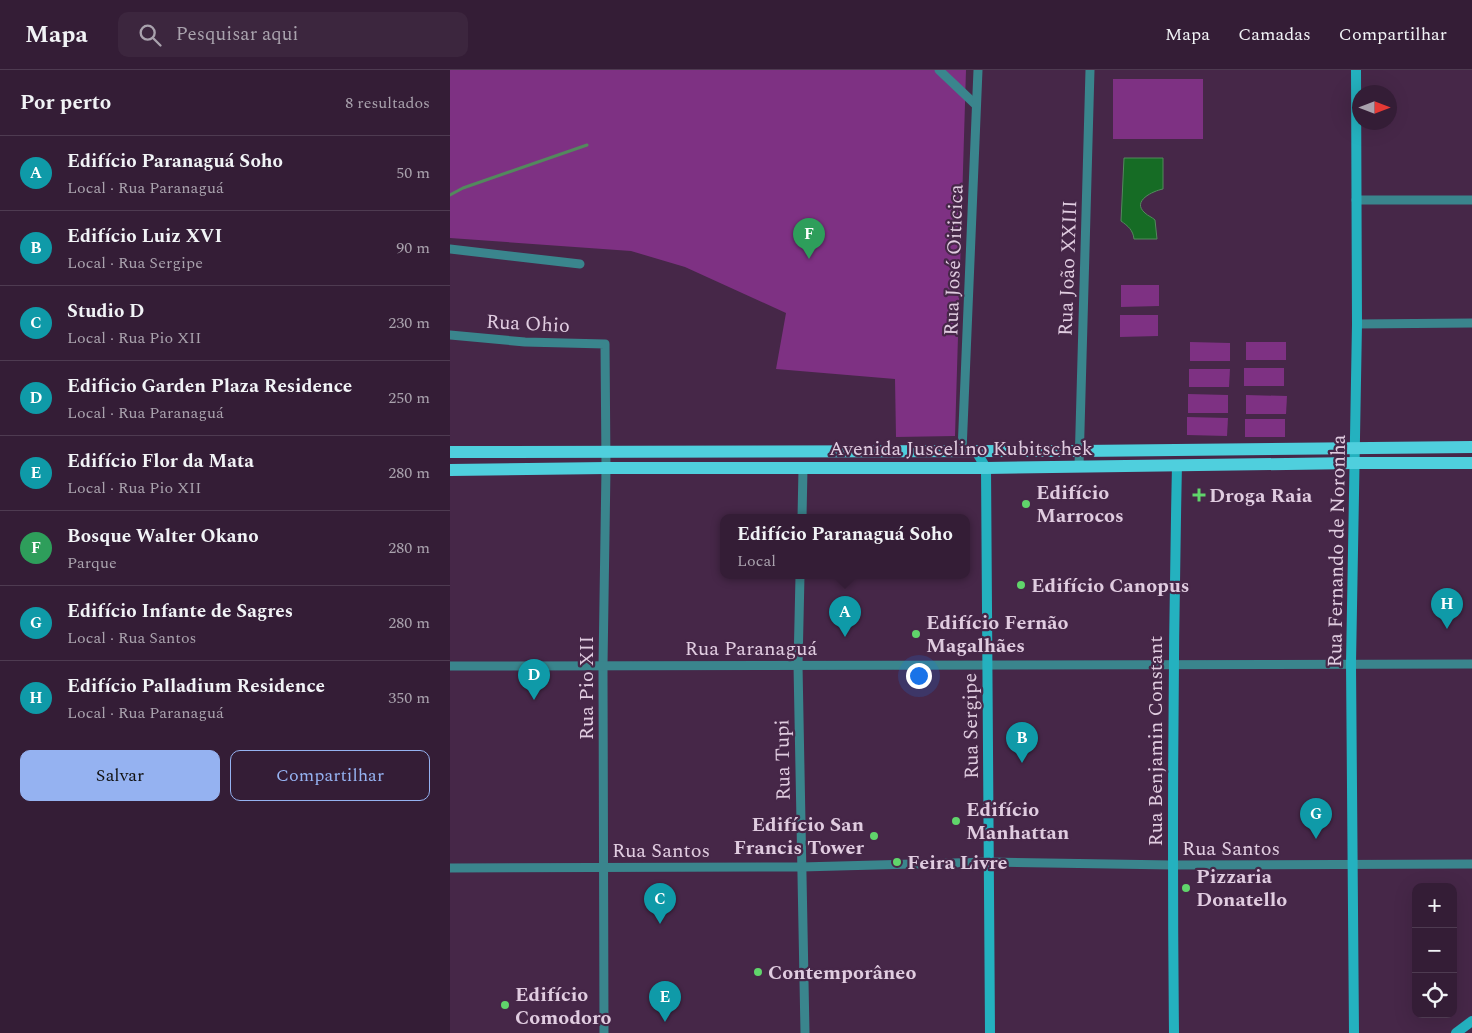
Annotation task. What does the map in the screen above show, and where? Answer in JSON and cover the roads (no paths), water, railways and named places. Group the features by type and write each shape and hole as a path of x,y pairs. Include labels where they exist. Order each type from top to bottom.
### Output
{"main road":[{"name":"Avenida Juscelino Kubitschek","path":"450,452 1079,451 1472,447"},
{"path":"450,460 474,460 511,452"},
{"name":"Avenida Juscelino Kubitschek","path":"450,470 986,468 1472,463"}],"street":[{"path":"939,70 976,104"},
{"name":"Rua José Oiticica","path":"962,451 978,70"},
{"name":"Rua João XXIII","path":"1079,466 1090,70"},
{"name":"Rua Fernando de Noronha","path":"1354,1033 1351,664 1357,324 1356,70"},
{"path":"1356,200 1472,200"},
{"path":"450,249 580,264"},
{"path":"1357,324 1472,323"},
{"name":"Rua Ohio","path":"450,335 525,342 605,344"},
{"name":"Rua Pio XII","path":"604,1033 603,666 606,468 605,344"},
{"name":"Rua Benjamin Constant","path":"1174,1033 1172,865 1173,664 1177,449"},
{"path":"976,451 986,468"},
{"path":"802,514 803,468"},
{"name":"Rua Sergipe","path":"986,468 990,1033"},
{"name":"Rua Tupi","path":"800,579 798,665 805,1033"},
{"name":"Rua Paranaguá","path":"450,666 1472,664"},
{"name":"Rua Santos","path":"450,868 801,867 989,862 1172,865 1472,864"},
{"path":"1456,1033 1472,1021"}],"waterway":[{"path":"450,195 463,188 587,145"}],"place":[{"name":"Bosque Walter Okano","path":"809,259"},
{"name":"Droga Raia","path":"1199,495"},
{"name":"Edifício Marrocos","path":"1026,504"},
{"name":"Edifício Canopus","path":"1021,585"},
{"name":"Edifício Palladium Residence","path":"1447,629"},
{"name":"Edifício Fernão Magalhães","path":"916,634"},
{"name":"Edifício Paranaguá Soho","path":"845,637"},
{"name":"Edificio Garden Plaza Residence","path":"534,700"},
{"name":"Edifício Luiz XVI","path":"1022,763"},
{"name":"Edifício Manhattan","path":"956,821"},
{"name":"Edifício San Francis Tower","path":"874,836"},
{"name":"Edifício Infante de Sagres","path":"1316,839"},
{"name":"Feira Livre","path":"897,862"},
{"name":"Pizzaria Donatello","path":"1186,888"},
{"name":"Studio D","path":"660,924"},
{"name":"Contemporâneo","path":"758,972"},
{"name":"Edifício Comodoro","path":"505,1005"},
{"name":"Edifício Flor da Mata","path":"665,1022"}]}
